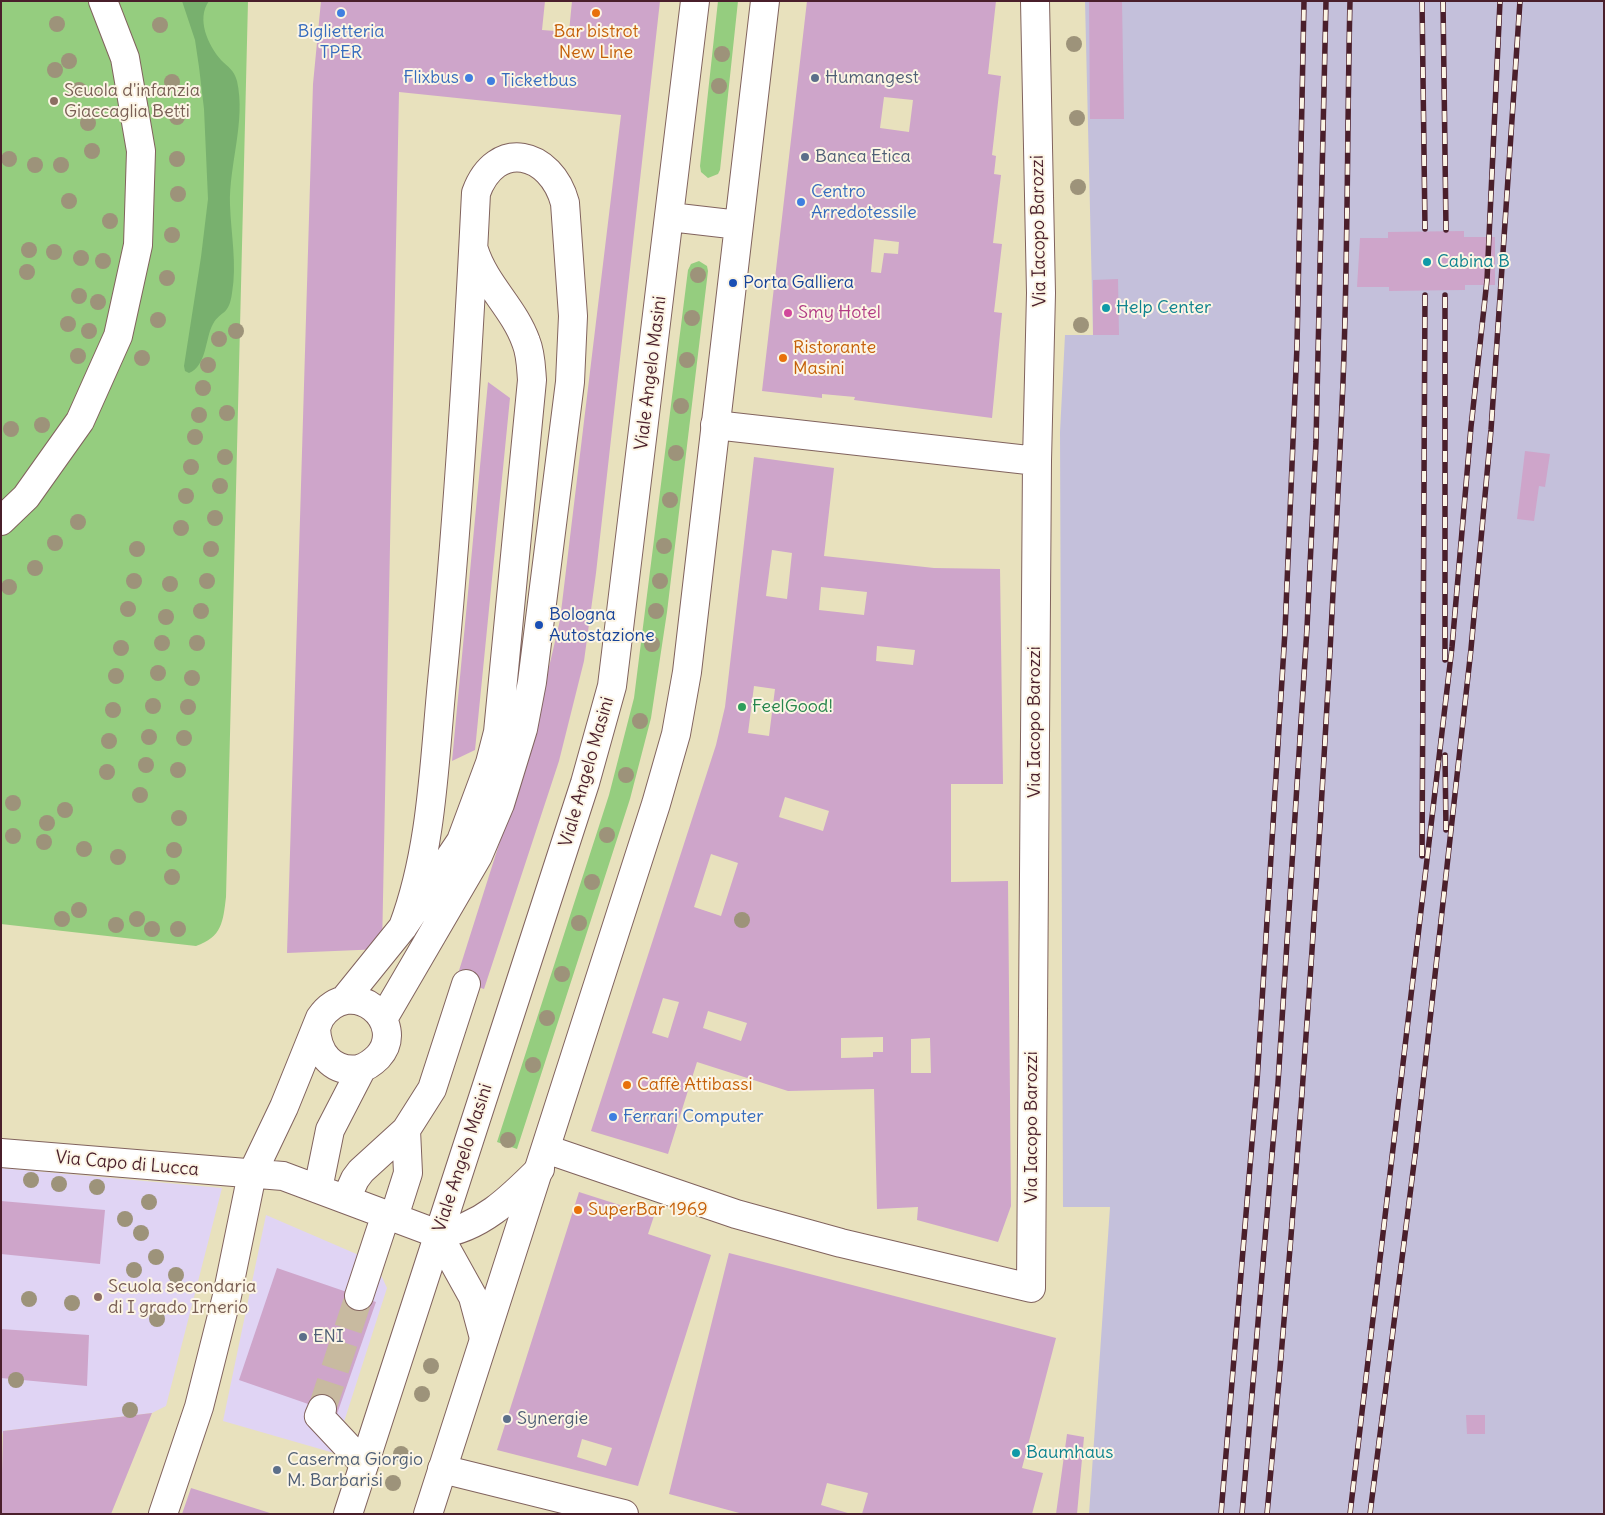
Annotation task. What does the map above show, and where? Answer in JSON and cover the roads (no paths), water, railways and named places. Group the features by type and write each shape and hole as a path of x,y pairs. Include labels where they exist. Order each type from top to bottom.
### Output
{"street":[{"path":"1,521 26,497 80,421 118,336 138,245 140,150 125,58 103,1"},
{"name":"Viale Angelo Masini","path":"348,1514 585,783 610,696 620,631 695,1"},
{"path":"428,1514 656,804 676,734 686,672 765,1"},
{"name":"Via Iacopo Barozzi","path":"543,1159 841,1243 1031,1288 1040,293 1035,1"},
{"path":"383,1019 478,856 500,804 523,729 532,682 570,382 573,316 567,215 562,192 551,172 541,164 524,158 503,161 490,169 476,193 452,580 428,820 419,878 403,927"},
{"path":"670,217 739,225"},
{"path":"163,1514 198,1407 228,1296 252,1174 284,1107 316,1028 326,1010 344,1000 403,927 461,841 490,763 502,710 513,562 532,380 531,360 527,343 518,324 480,268 473,246"},
{"path":"715,424 1037,461"},
{"path":"346,1199 354,1179 406,1130 432,1089 466,984"},
{"path":"316,1028 316,1040 321,1052 328,1061 338,1068 350,1070 362,1068 373,1063 385,1043 386,1031 383,1019 376,1009 367,1003 356,999 344,1000"},
{"path":"318,1189 330,1130 362,1068"},
{"path":"359,1296 408,1174 406,1130"},
{"name":"Via Capo di Lucca","path":"1,1153 283,1176 438,1234"},
{"path":"484,1338 473,1297 438,1234 456,1232 500,1206 543,1159"},
{"path":"322,1409 320,1416 364,1464"},
{"path":"442,1469 624,1514"}],"tunnel":[{"path":"322,1409 359,1296"}],"railway":[{"path":"1221,1514 1257,1082 1285,631 1297,346 1304,1"},
{"path":"1242,1514 1278,1083 1307,628 1316,442 1326,1"},
{"path":"1267,1514 1302,1090 1321,807 1337,523 1345,334 1350,1"},
{"path":"1422,1 1425,229"},
{"path":"1443,1 1446,230"},
{"path":"1350,1514 1452,647 1471,427 1487,280 1500,1"},
{"path":"1370,1514 1416,1147 1471,649 1491,430 1520,1"},
{"path":"1422,856 1425,295"},
{"path":"1445,295 1445,660"},
{"path":"1445,755 1446,830"}],"place":[{"name":"Biglietteria TPER","path":"341,13"},
{"name":"Bar bistrot New Line","path":"596,13"},
{"name":"Flixbus","path":"469,78"},
{"name":"Humangest","path":"815,78"},
{"name":"Ticketbus","path":"491,81"},
{"name":"Scuola d'infanzia Giaccaglia Betti","path":"54,101"},
{"name":"Banca Etica","path":"805,157"},
{"name":"Centro Arredotessile","path":"801,202"},
{"name":"Cabina B","path":"1427,262"},
{"name":"Porta Galliera","path":"733,283"},
{"name":"Help Center","path":"1106,308"},
{"name":"Smy Hotel","path":"788,313"},
{"name":"Ristorante Masini","path":"783,358"},
{"name":"Bologna Autostazione","path":"539,625"},
{"name":"FeelGood!","path":"742,707"},
{"name":"Caffè Attibassi","path":"627,1085"},
{"name":"Ferrari Computer","path":"613,1117"},
{"name":"SuperBar 1969","path":"578,1210"},
{"name":"Scuola secondaria di I grado Irnerio","path":"98,1297"},
{"name":"ENI","path":"303,1337"},
{"name":"Synergie","path":"507,1419"},
{"name":"Baumhaus","path":"1016,1453"},
{"name":"Caserma Giorgio M. Barbarisi","path":"277,1470"}]}
